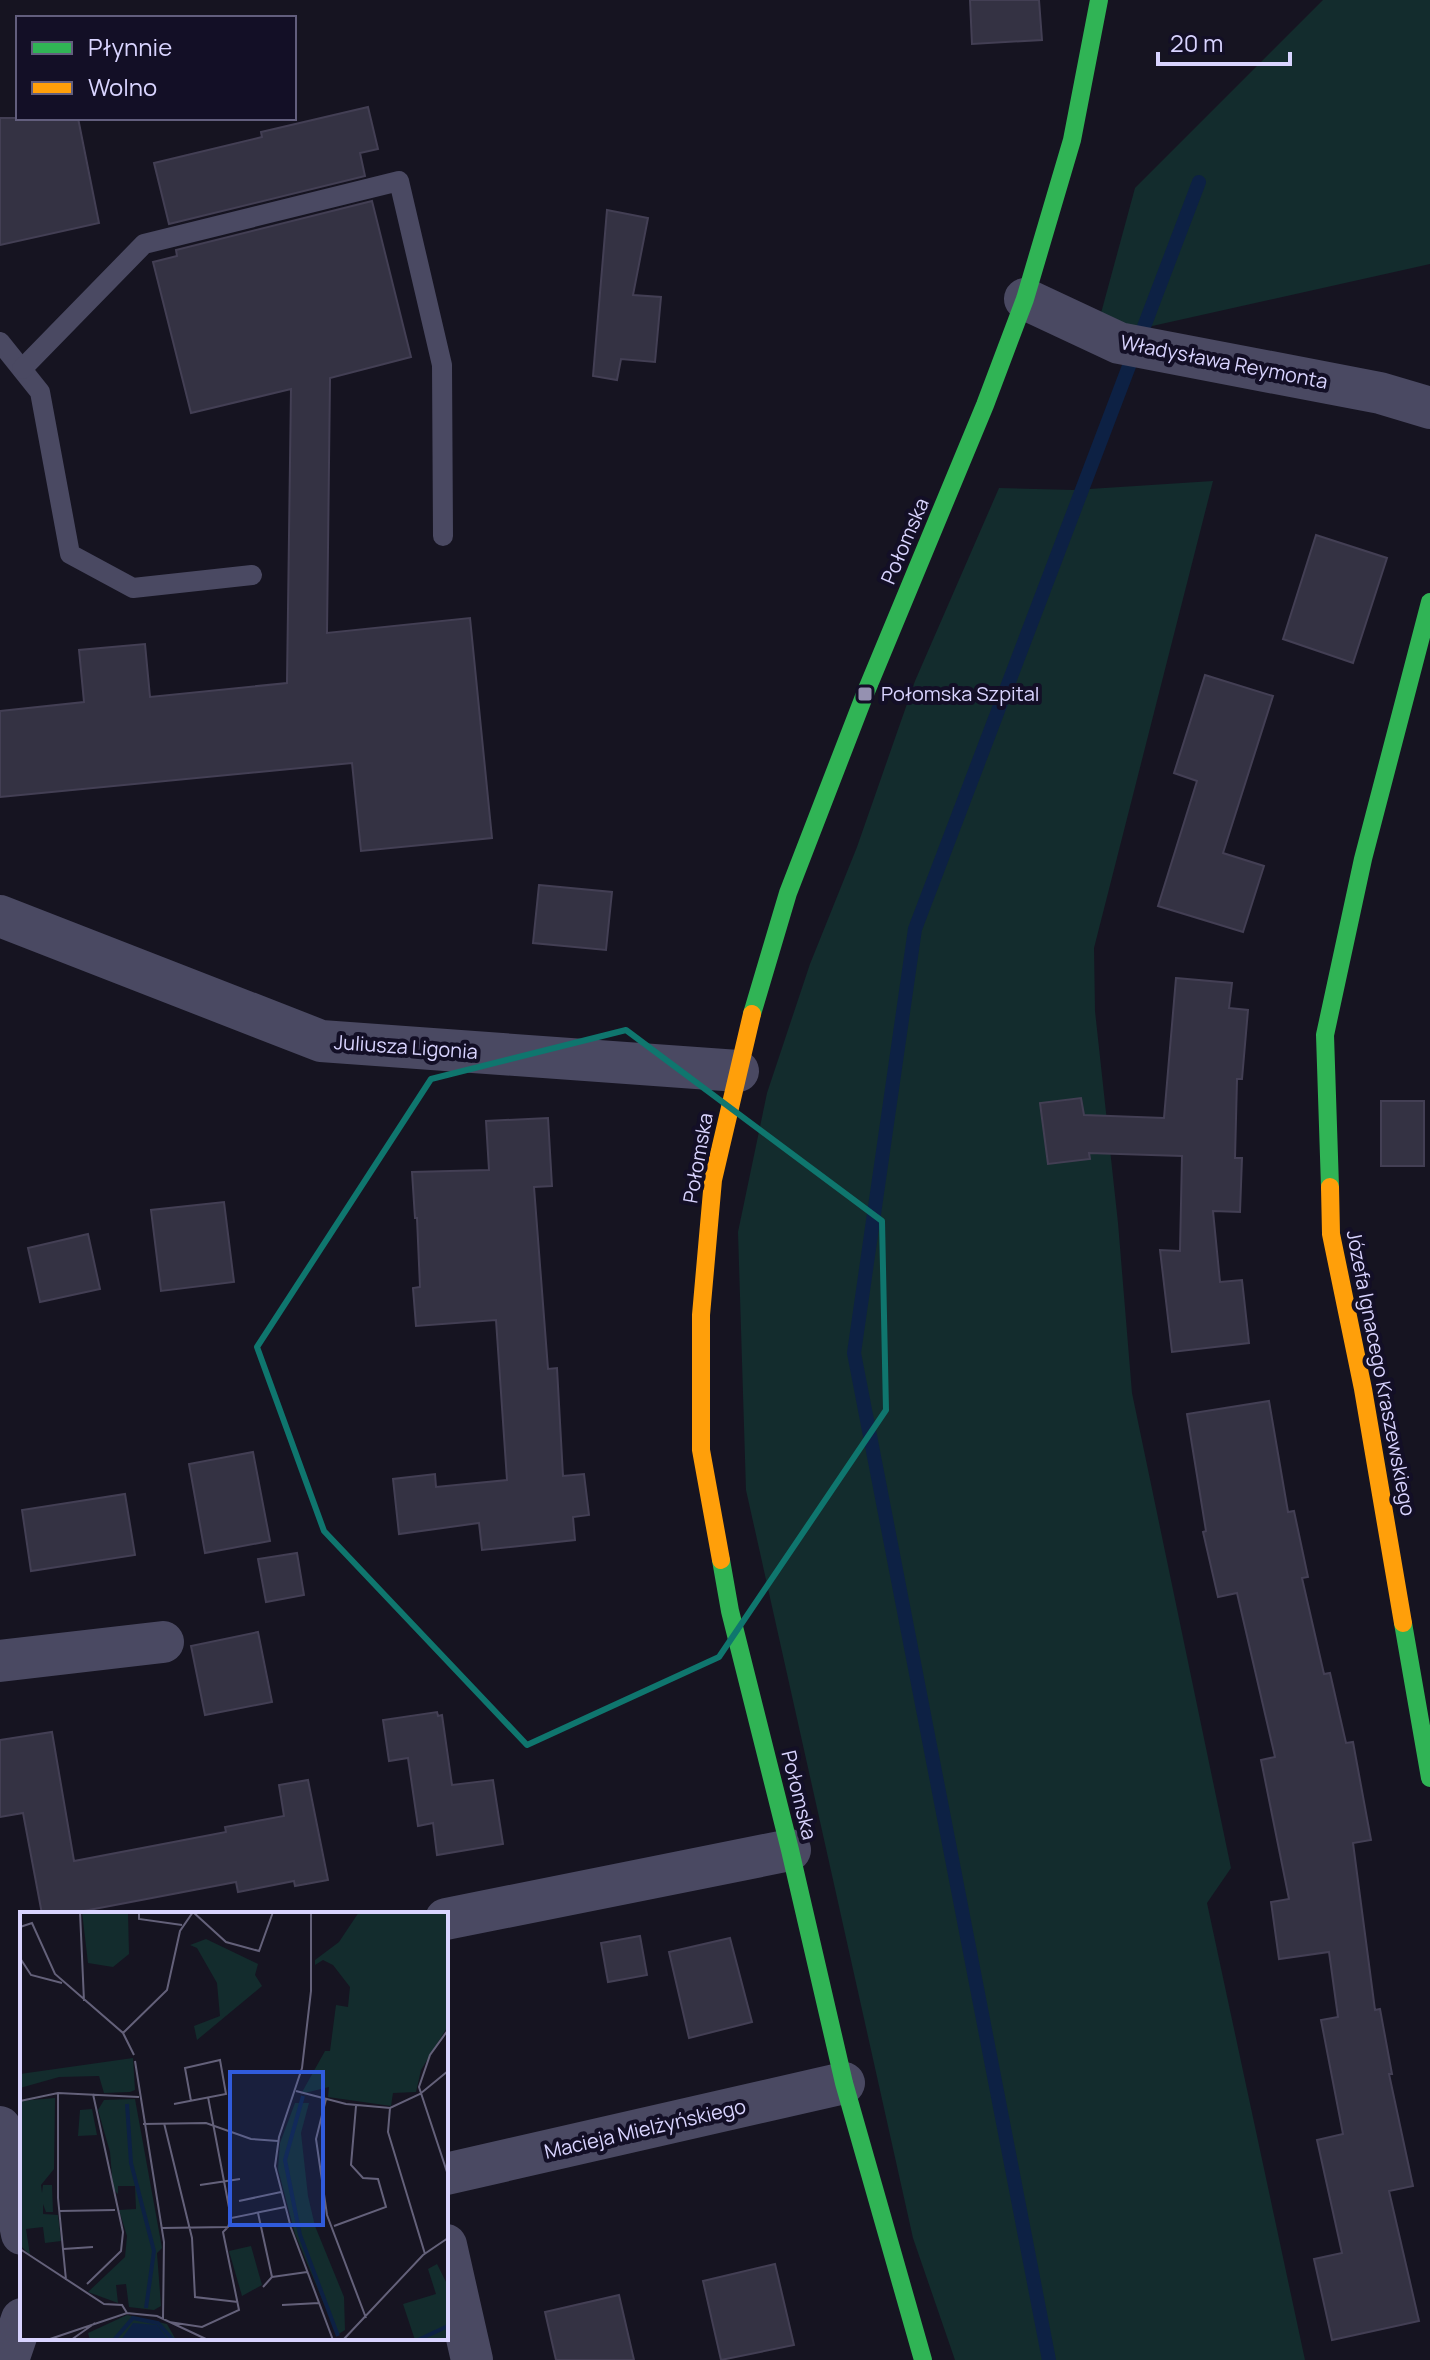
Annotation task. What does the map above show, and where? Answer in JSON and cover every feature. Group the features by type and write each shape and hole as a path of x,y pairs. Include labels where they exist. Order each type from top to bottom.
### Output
{"street":[{"name":"Połomska","path":"923,2360 844,2083 730,1611 701,1450 701,1315 713,1180 753,1008 788,893 1025,299 1072,140 1099,0"},
{"name":"Władysława Reymonta","path":"1025,299 1119,343 1380,393 1430,408"},
{"name":"Józefa Ignacego Kraszewskiego","path":"1430,602 1363,859 1325,1035 1331,1234 1363,1389 1430,1778"},
{"name":"Juliusza Ligonia","path":"0,916 321,1041 738,1071"},
{"path":"0,1661 163,1642"},
{"path":"448,1919 790,1850"},
{"name":"Macieja Mielżyńskiego","path":"448,2174 844,2083"},
{"path":"0,2127 20,2224"},
{"path":"448,2254 472,2360"},
{"path":"8,2360 20,2325"}],"lane":[{"path":"22,369 144,244 399,181 442,365 443,536"},
{"path":"0,342 40,392 70,554 133,588 252,575"}],"highlighted area":[{"path":"626,1030 882,1221 886,1410 719,1657 527,1745 324,1531 257,1347 431,1079"}],"green space":[{"path":"1323,0 1430,0 1430,264 1094,339 1135,188"},
{"path":"1213,481 1094,948 1095,1011 1118,1223 1132,1393 1231,1868 1207,1903 1305,2360 955,2360 913,2238 746,1490 738,1232 767,1093 810,964 857,847 915,681 999,488 1074,490"}],"building":[{"path":"970,0 1039,0 1042,40 972,44"},
{"path":"368,107 378,149 360,153 365,176 169,224 154,163 262,137 261,132"},
{"path":"0,118 78,120 99,223 0,245"},
{"path":"372,201 411,357 330,378 327,633 470,618 492,838 361,851 352,763 0,797 0,711 84,702 79,650 145,644 150,697 287,683 291,389 191,413 153,262 177,256 176,250"},
{"path":"607,210 648,218 633,295 661,297 655,362 621,359 617,380 593,376"},
{"path":"1316,535 1387,558 1353,663 1283,639"},
{"path":"1205,675 1273,696 1223,853 1264,866 1243,932 1158,906 1197,781 1174,773"},
{"path":"539,885 612,892 606,950 533,943"},
{"path":"1176,978 1232,983 1229,1008 1248,1010 1242,1079 1237,1079 1235,1158 1242,1158 1240,1212 1213,1211 1220,1282 1242,1280 1249,1343 1172,1352 1160,1250 1180,1251 1182,1156 1089,1153 1090,1159 1048,1164 1040,1103 1081,1098 1084,1115 1164,1118"},
{"path":"1381,1101 1424,1101 1424,1166 1381,1166"},
{"path":"548,1118 552,1186 534,1187 548,1369 557,1368 563,1476 584,1474 589,1515 573,1517 575,1540 482,1550 479,1523 399,1534 393,1479 435,1474 436,1487 507,1480 496,1320 416,1326 413,1288 420,1287 412,1172 489,1170 486,1121"},
{"path":"224,1202 234,1282 161,1291 151,1210"},
{"path":"88,1234 100,1289 40,1302 28,1248"},
{"path":"1269,1401 1288,1512 1294,1511 1308,1577 1302,1578 1324,1674 1330,1673 1346,1743 1353,1742 1371,1840 1353,1843 1375,2010 1380,2009 1392,2074 1389,2074 1413,2186 1389,2191 1419,2321 1332,2340 1314,2259 1342,2253 1317,2140 1343,2134 1321,2020 1338,2017 1329,1952 1279,1959 1271,1902 1289,1899 1261,1760 1275,1757 1237,1593 1218,1597 1203,1532 1206,1531 1187,1414"},
{"path":"253,1452 270,1541 205,1553 189,1464"},
{"path":"125,1494 135,1555 31,1571 22,1510"},
{"path":"297,1553 304,1595 266,1602 258,1559"},
{"path":"258,1632 272,1702 205,1715 191,1646"},
{"path":"437,1712 438,1716 442,1715 452,1785 493,1780 503,1844 437,1855 433,1823 418,1826 408,1758 389,1761 383,1720"},
{"path":"52,1732 74,1861 226,1832 225,1827 284,1816 279,1785 308,1780 328,1880 295,1886 294,1881 238,1892 236,1882 78,1912 42,1912 23,1813 0,1817 0,1740"},
{"path":"640,1936 647,1975 608,1982 601,1943"},
{"path":"730,1938 752,2022 689,2038 669,1952"},
{"path":"775,2264 794,2345 721,2360 703,2281"},
{"path":"619,2295 634,2360 556,2360 545,2312"}],"waterway":[{"path":"1049,2360 854,1353 915,929 1199,182"}],"traffic: fast":[{"path":"752,1014 788,893 1025,299 1072,140 1099,0"},
{"path":"1330,1187 1325,1035 1363,859 1430,602"},
{"path":"721,1560 730,1611 844,2083 923,2360"},
{"path":"1403,1623 1430,1778"}],"traffic: slow":[{"path":"721,1560 701,1450 701,1315 713,1180 752,1014"},
{"path":"1330,1187 1331,1234 1363,1389 1403,1623"}],"place":[{"name":"Połomska Szpital","path":"865,694"}]}
